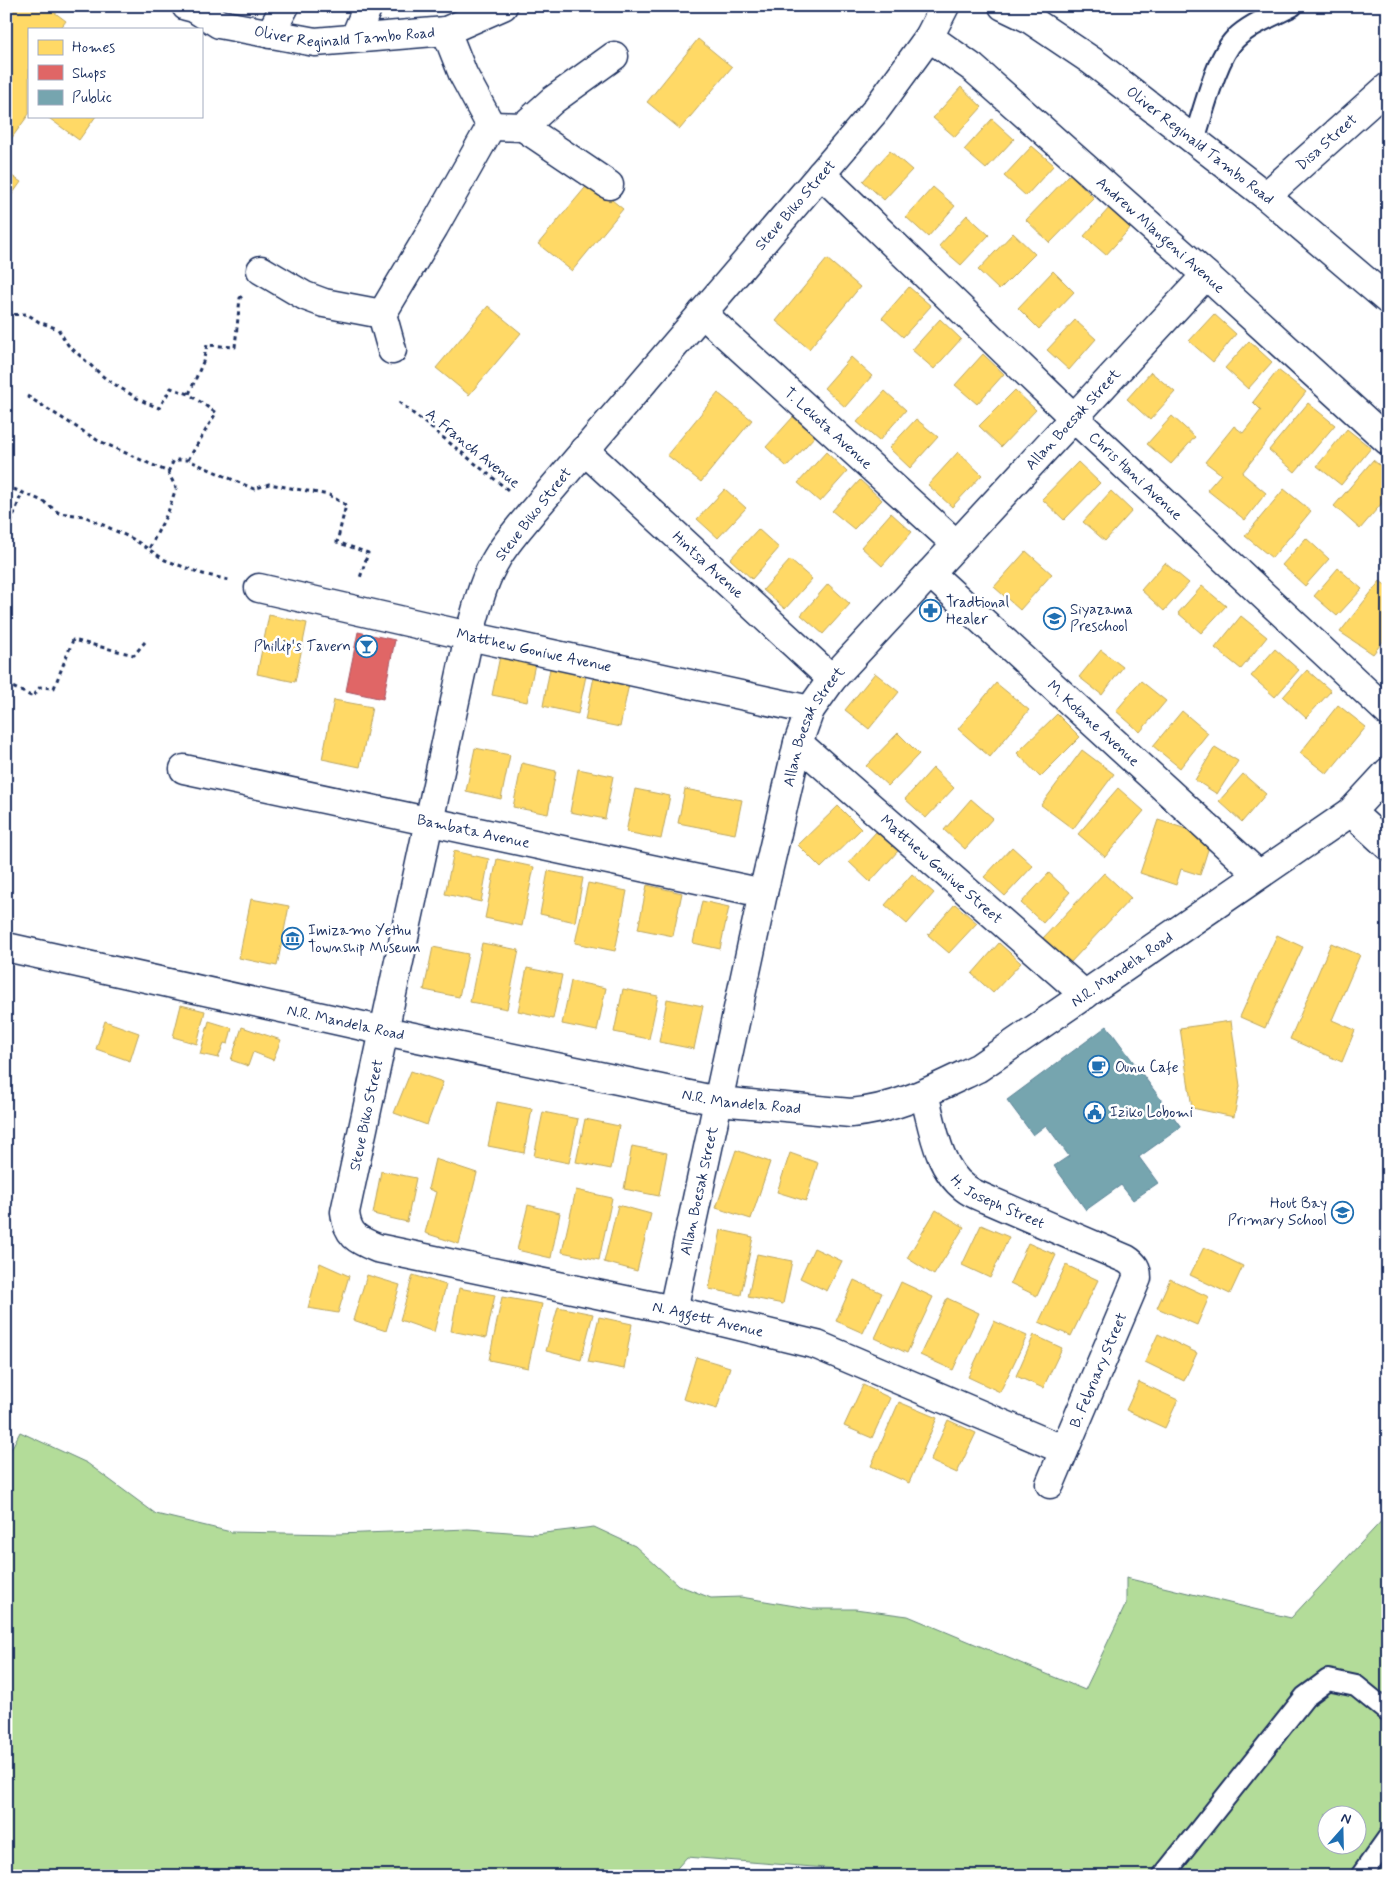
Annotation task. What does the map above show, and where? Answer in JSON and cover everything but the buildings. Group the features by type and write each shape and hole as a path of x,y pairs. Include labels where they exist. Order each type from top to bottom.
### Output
{"street":[{"name":"Oliver Reginald Tambo Road","path":"186,6 194,8 220,24 315,42 355,37 446,31 503,6"},
{"path":"270,34 285,6"},
{"path":"355,37 368,6"},
{"name":"Steve Biko Street","path":"346,1223 345,1212 470,636 481,592 489,572 497,557 584,450 875,111 929,36 944,6"},
{"name":"Oliver Reginald Tambo Road","path":"1003,6 1028,18 1092,61 1266,196 1388,300"},
{"path":"446,31 463,74 491,126"},
{"name":"Andrew Mlangeni Avenue","path":"929,36 973,68 1388,440"},
{"path":"523,127 553,100 614,56"},
{"name":"Disa Street","path":"1266,196 1388,87"},
{"path":"491,126 523,127 609,185"},
{"path":"392,350 382,314 491,126"},
{"name":"Chris Hani Avenue","path":"821,174 1073,417 1388,712"},
{"path":"261,270 305,296 324,303 382,314"},
{"name":"Allan Boesak Street","path":"673,1310 763,893 798,743 810,710 832,679 1206,275"},
{"name":"T. Lekota Avenue","path":"702,313 956,544"},
{"name":"Hintsa Avenue","path":"584,450 832,679"},
{"name":"M. Kotane Avenue","path":"930,573 1258,874"},
{"name":"Matthew Goniwe Avenue","path":"260,588 810,710"},
{"name":"Matthew Goniwe Street","path":"798,743 1085,995"},
{"name":"Bambata Avenue","path":"184,769 763,893"},
{"name":"N.R. Mandela Road","path":"6,947 385,1031 718,1101 851,1113 872,1111 911,1100 978,1068 1258,874 1351,812 1388,772"},
{"path":"1351,812 1388,846"},
{"name":"H. Joseph Street","path":"924,1094 941,1156 951,1174 965,1188 986,1199 1126,1259"},
{"name":"N. Aggett Avenue","path":"346,1223 352,1234 361,1241 377,1248 673,1310 817,1345 1064,1450"},
{"name":"B. February Street","path":"1050,1484 1136,1278 1134,1264 1126,1259"}],"lane":[{"path":"1194,140 1221,58 1234,40 1246,30 1292,6"},
{"path":"1163,1876 1305,1697 1321,1685 1328,1680 1356,1686 1388,1712"},
{"path":"1361,1876 1388,1838"}],"path":[{"path":"190,394 203,362 207,345 235,347 240,298 261,270"},
{"path":"6,315 28,314 39,322 58,329 68,346 106,379 140,400 159,408 171,388 190,394 216,413 188,460"},
{"path":"27,396 97,440 168,472 176,488 168,512 150,550"},
{"name":"A. Franch Avenue","path":"400,402 533,511"},
{"path":"168,472 174,460 188,460 254,489 269,484 329,495 346,505 337,542 368,553 352,608"},
{"path":"6,486 43,501 59,513 84,516 134,539 165,560 202,574 260,588"},
{"path":"6,538 22,492"},
{"path":"6,684 33,697 40,686 54,688 73,640 134,655 145,642"}],"green space":[{"path":"20,1432 87,1463 156,1514 231,1532 338,1534 468,1529 536,1534 594,1527 635,1546 678,1585 711,1598 741,1597 813,1609 855,1609 908,1616 1085,1690 1126,1604 1126,1578 1291,1618 1388,1514 1388,1876 852,1876 851,1870 687,1857 670,1876 6,1876 6,1459"}],"place":[{"name":"Tradtional Healer","path":"930,611"},
{"name":"Siyazama Preschool","path":"1054,618"},
{"name":"Phillip's Tavern","path":"367,646"},
{"name":"Imizamo Yethu Township Museum","path":"292,939"},
{"name":"Ounu Cafe","path":"1099,1067"},
{"name":"Iziko Lobomi","path":"1094,1112"},
{"name":"Hout Bay Primary School","path":"1343,1212"}]}
